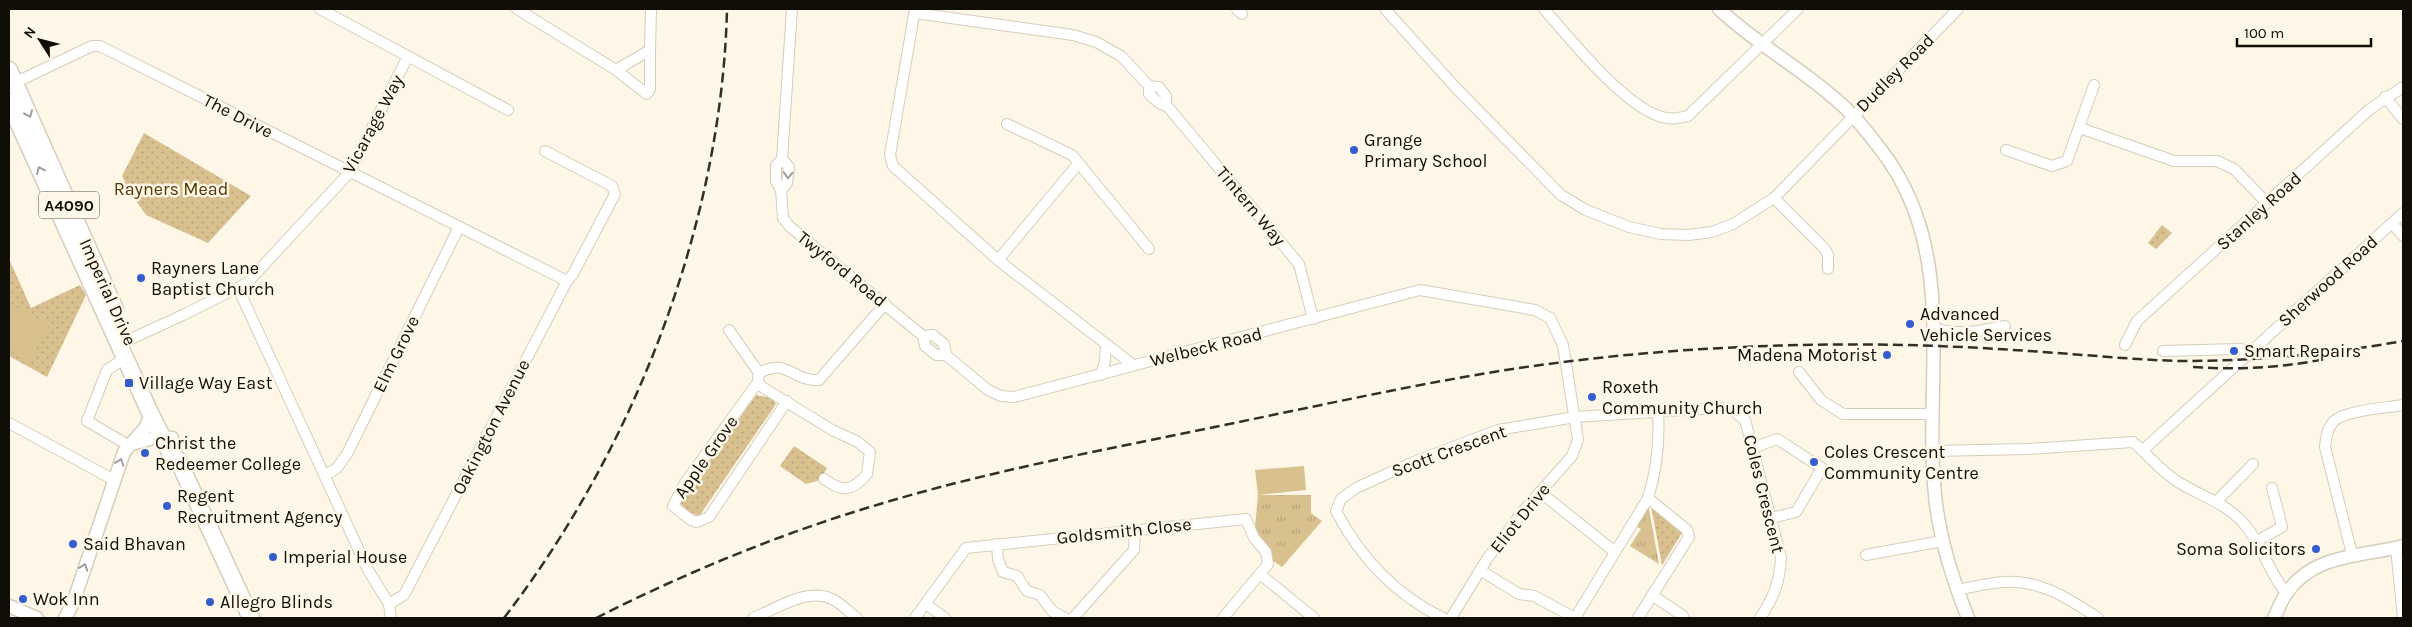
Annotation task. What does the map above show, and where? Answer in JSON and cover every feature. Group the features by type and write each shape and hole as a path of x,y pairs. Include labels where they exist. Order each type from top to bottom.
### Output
{"main road":[{"name":"Imperial Drive","path":"11,80 125,347 151,415 167,437"},
{"name":"Imperial Drive","path":"9,102 167,437 171,454 178,460 251,618"}],"street":[{"path":"320,9 408,58 416,60 508,110"},
{"path":"517,9 616,70 647,94 650,89 651,9"},
{"name":"Twyford Road","path":"792,9 782,159 789,167 788,183 781,190 780,208 783,218 789,226 924,336 932,335 944,344 946,355 988,390 1001,396 1014,397 1101,375 1133,364"},
{"name":"Dudley Road","path":"1385,9 1456,88 1550,185 1586,210 1629,227 1661,234 1688,235 1712,232 1733,224 1774,198 1958,9"},
{"path":"1544,9 1580,50 1628,96 1650,112 1672,120 1688,116 1798,9"},
{"path":"1719,9 1762,45 1810,78 1853,116 1891,164 1916,217 1927,250 1932,284 1934,328 1932,414 1934,495 1942,541 1968,618"},
{"name":"Tintern Way","path":"915,11 1073,35 1096,42 1121,56 1149,86 1159,87 1166,96 1166,105 1298,264 1313,319"},
{"name":"Welbeck Road","path":"915,11 890,156 893,166 998,260 1133,364 1420,290 1535,310 1550,318 1562,345 1575,417"},
{"name":"The Drive","path":"11,80 92,46 100,46 567,281"},
{"path":"616,70 650,50"},
{"name":"Vicarage Way","path":"128,445 87,421 107,370 125,347 247,282 350,172 408,58"},
{"path":"2006,150 2052,166 2067,161 2094,85"},
{"name":"Stanley Road","path":"2125,345 2137,321 2385,97 2403,87"},
{"path":"2385,97 2403,119"},
{"path":"1007,124 1065,150 1149,249"},
{"path":"2080,128 2174,161 2218,161 2234,168 2267,203"},
{"name":"Oakington Avenue","path":"389,604 404,595 567,281 573,274 615,194 612,186 545,152"},
{"path":"998,260 1078,164"},
{"path":"1774,198 1825,249 1828,255 1828,270"},
{"name":"Sherwood Road","path":"2143,450 2403,213"},
{"path":"2392,223 2403,236"},
{"name":"Elm Grove","path":"325,475 336,469 347,454 459,227"},
{"path":"238,288 368,570 389,604 391,618"},
{"path":"759,377 774,367 783,367 810,381 818,380 885,304"},
{"path":"1934,328 1949,333 2005,326"},
{"path":"729,330 759,377 762,388 787,401 832,430 858,442 870,452 867,474 855,485 846,489 839,488 824,479"},
{"path":"1101,375 1105,361 1106,345"},
{"path":"2163,351 2241,349 2249,352"},
{"path":"1799,372 1821,400 1843,414 1932,414"},
{"name":"Apple Grove","path":"759,377 685,483 674,501 673,506 677,511 697,522 709,517 787,401"},
{"path":"2352,554 2325,447 2326,434 2334,421 2346,415 2403,405"},
{"name":"Coles Crescent","path":"1575,417 1732,409 1745,420 1781,557 1780,579 1770,602 1760,618"},
{"path":"1480,570 1519,594 1534,596 1578,617 1648,498 1660,441 1658,412"},
{"path":"68,617 124,452 128,445 145,428 151,415"},
{"name":"Eliot Drive","path":"1451,618 1480,570 1540,492 1572,456 1578,440 1575,417"},
{"name":"Scott Crescent","path":"1443,618 1417,605 1368,560 1336,511 1341,499 1356,488 1411,462 1498,430 1575,417"},
{"path":"9,423 114,480"},
{"path":"128,445 167,437"},
{"path":"1753,448 1777,439 1822,468 1796,512 1771,518"},
{"path":"1932,451 2028,449 2132,442 2176,481 2217,501 2245,524 2257,541 2278,584 2286,593"},
{"path":"2217,501 2253,464"},
{"path":"2257,541 2282,527 2272,488"},
{"path":"1540,492 1616,552"},
{"path":"1638,618 1689,538 1687,530 1648,498"},
{"name":"Goldsmith Close","path":"915,618 963,550 972,546 1246,519 1254,538 1268,557 1268,564 1260,574"},
{"path":"1073,618 1134,550 1135,530"},
{"path":"1866,555 1942,541"},
{"path":"999,544 998,559 1003,572 1017,576 1027,591 1040,595 1052,611 1065,618"},
{"path":"2274,618 2286,593 2303,576 2330,560 2352,554 2400,547 2403,618"},
{"path":"1223,618 1260,574 1314,618"},
{"path":"1957,590 2003,582 2035,584 2064,596 2098,618"},
{"path":"753,618 808,595 832,599 857,618"},
{"path":"1652,595 1682,616"},
{"path":"926,604 945,618"},
{"path":"9,606 37,618"}],"green space":[{"name":"Rayners Mead","path":"144,133 251,196 208,243 146,215 131,194 122,176"},
{"path":"2162,225 2172,233 2156,249 2148,243"},
{"path":"9,259 31,308 80,285 86,295 47,377 9,356"},
{"path":"14,306 49,325 29,361 9,350 9,315"},
{"path":"756,395 772,398 776,404 700,515 691,513 680,502"},
{"path":"794,446 827,468 820,480 806,484 780,466"},
{"path":"1304,466 1306,490 1258,495 1255,470"},
{"path":"1258,495 1311,495 1311,513 1322,521 1282,567 1268,557 1254,538"},
{"path":"1648,504 1659,564 1630,546 1641,529 1634,525"},
{"path":"1651,506 1682,533 1662,565"}],"railway":[{"path":"504,618 551,552 593,482 630,407 662,330 689,251 708,171 721,90 727,9"},
{"path":"596,618 700,569 771,541 843,515 923,492 1008,470 1094,452 1400,389 1506,370 1617,356 1765,346 1862,344 1983,348 2182,361 2238,360 2293,356 2403,341"},
{"path":"2193,367 2256,368 2320,360"}],"place":[{"name":"Grange Primary School","path":"1354,150"},
{"name":"Rayners Lane Baptist Church","path":"141,278"},
{"name":"Advanced Vehicle Services","path":"1910,324"},
{"name":"Smart Repairs","path":"2234,351"},
{"name":"Madena Motorist","path":"1887,355"},
{"name":"Village Way East","path":"129,383"},
{"name":"Roxeth Community Church","path":"1592,397"},
{"name":"Christ the Redeemer College","path":"145,453"},
{"name":"Coles Crescent Community Centre","path":"1814,462"},
{"name":"Regent Recruitment Agency","path":"167,506"},
{"name":"Said Bhavan","path":"73,544"},
{"name":"Soma Solicitors","path":"2316,549"},
{"name":"Imperial House","path":"273,557"},
{"name":"Wok Inn","path":"23,599"},
{"name":"Allegro Blinds","path":"210,602"}]}
